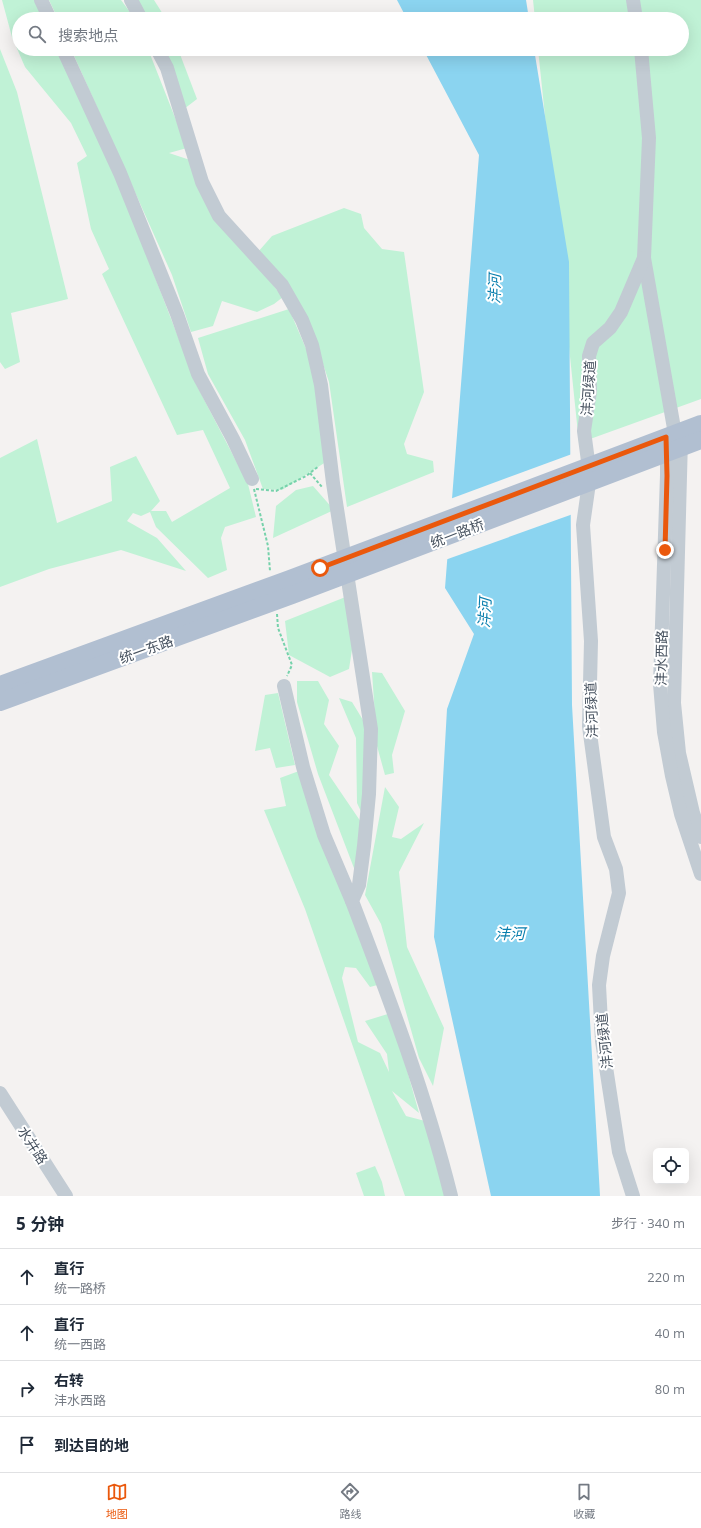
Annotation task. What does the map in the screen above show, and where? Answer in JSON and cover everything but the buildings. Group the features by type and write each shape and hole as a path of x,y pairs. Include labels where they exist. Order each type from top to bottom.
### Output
{"main road":[{"path":"674,440 701,424"},
{"path":"674,440 701,440"},
{"name":"统一路桥","path":"282,590 620,463 674,440"},
{"name":"统一东路","path":"0,685 282,590"},
{"name":"统一东路","path":"0,702 282,590"}],"street":[{"path":"41,0 47,12"},
{"path":"131,0 137,12"},
{"path":"633,0 635,12"},
{"path":"66,56 120,173 177,314 198,374 233,439 253,484"},
{"path":"161,56 167,68 202,182 219,216 282,285 302,320 312,345 321,385 330,458 370,729 369,794 364,846 359,884 352,900"},
{"path":"642,56 649,138 644,258 674,440"},
{"name":"沣河绿道","path":"633,1196 619,1152 602,1041 599,985 603,956 619,893 616,870 604,837 589,726 591,641 583,525 590,476 584,431 590,391 589,356 593,343 610,328 621,312 644,258"},
{"name":"沣水西路","path":"674,440 674,702 682,767 693,813 701,837"},
{"name":"沣水西路","path":"674,440 660,684 664,732 672,776 681,814 701,874"},
{"path":"284,686 304,767 324,835 352,900 392,1003 439,1148 451,1196"},
{"name":"水井路","path":"0,1093 66,1196"}],"path":[{"path":"253,484 276,491 306,476 330,458"},
{"path":"253,484 268,546 282,590 278,628 292,665 284,686"}],"green space":[{"path":"2,0 39,0 44,12 12,12 12,37"},
{"path":"49,0 121,0 130,12 55,12"},
{"path":"133,0 154,0 162,12 141,12"},
{"path":"533,0 701,0 701,399 579,443 539,56 689,56 689,12 534,12"},
{"path":"0,49 17,92 68,299 11,313 20,362 5,369 0,362"},
{"path":"20,56 63,56 119,184 197,386 248,484 256,517 225,527 221,538 227,570 208,578 156,527 150,512 141,516 133,513 127,521 157,538 186,571 121,550 49,569 0,587 0,458 37,439 57,523 112,501 110,467 136,456 160,501 151,511 166,511 172,522 230,488 203,430 177,435 102,274 109,269 91,229 77,163 87,156 71,123 25,67"},
{"path":"74,56 151,56 187,148 169,153 190,160 226,228 283,297 274,304 257,312 222,301 213,326 191,332 172,275"},
{"path":"164,56 181,56 197,99 184,109"},
{"path":"344,208 361,214 364,228 382,249 404,252 424,392 404,444 407,454 433,461 434,472 347,507 329,382 319,352 258,252 272,236"},
{"path":"289,309 313,365 329,460 282,490 263,489 245,440 208,374 198,338"},
{"path":"313,486 334,510 273,538 276,506 296,490"},
{"path":"348,596 355,630 349,669 330,677 289,655 285,621"},
{"path":"372,672 382,673 405,711 392,755 394,773 385,775 377,746"},
{"path":"297,681 318,681 329,700 324,724 339,746 329,775 363,825 357,876 318,774 297,702"},
{"path":"278,693 295,765 276,768 270,748 255,751 265,695"},
{"path":"339,698 352,702 366,725 365,820 357,803 356,738"},
{"path":"299,771 381,984 370,987 356,968 345,967 342,978 358,1042 380,1053 389,1072 387,1054 365,1021 391,1013 419,1113 392,1091 406,1116 425,1121 450,1196 405,1196 305,909 264,810 286,806 280,778"},
{"path":"385,787 399,807 392,837 401,839 424,823 399,872 407,947 444,1028 433,1086 419,1058 381,924 365,895"},
{"path":"375,1166 382,1182 385,1196 364,1196 356,1173"}],"water":[{"path":"397,0 526,0 528,12 403,12"},
{"name":"沣河","path":"427,56 535,56 569,262 572,705 600,1196 491,1196 434,937 447,709 474,634 445,588 479,155"}],"pier":[{"path":"572,454 573,514 445,560 450,499"}],"route":[{"path":"320,568 666,437 667,476 665,550"}]}
